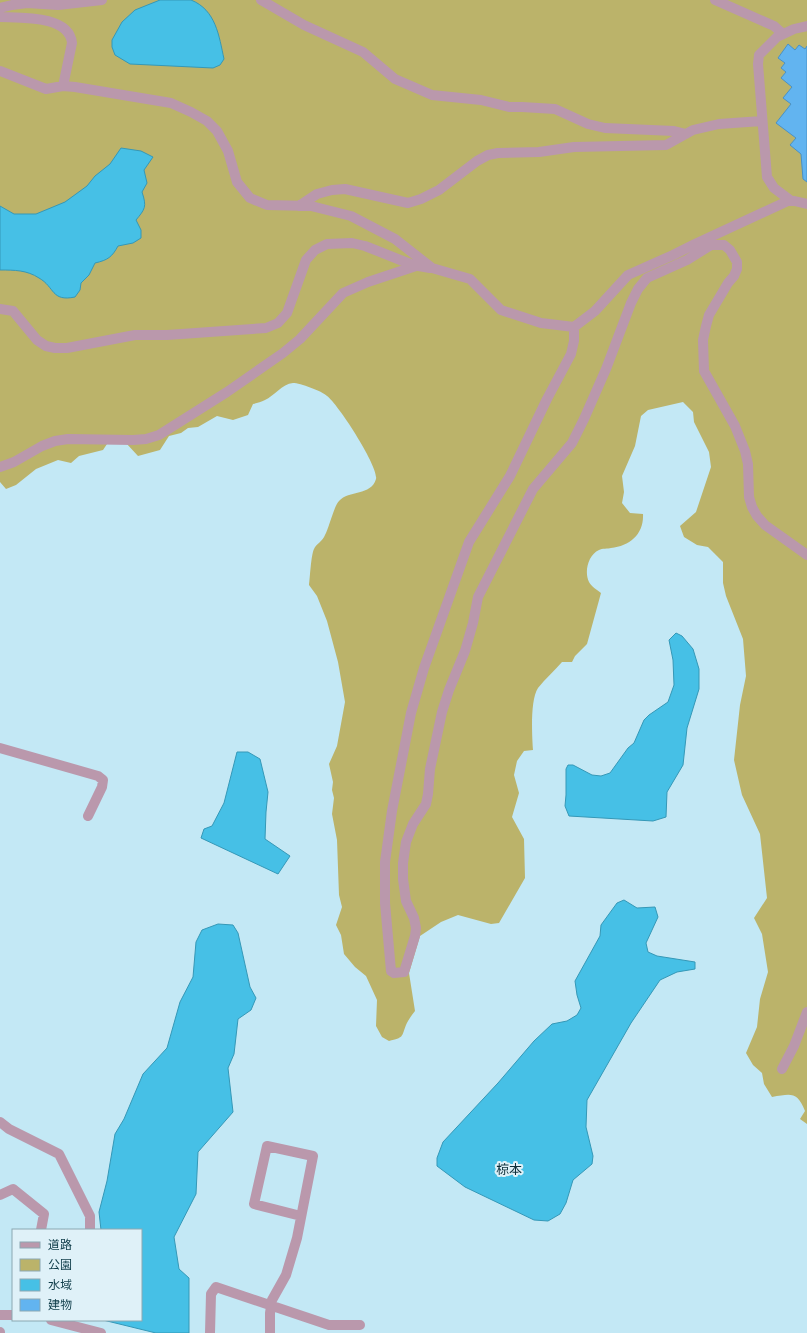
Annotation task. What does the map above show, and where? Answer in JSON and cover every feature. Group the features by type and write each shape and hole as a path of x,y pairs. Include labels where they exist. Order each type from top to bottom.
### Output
{"street":[{"path":"0,8 27,3 58,5 102,0"},
{"path":"262,0 304,25 363,52 395,79 432,95 481,100 508,107 522,106 555,109 588,124 605,128 668,130 686,134"},
{"path":"715,0 774,26 783,34"},
{"path":"0,17 32,18 53,22 66,30 71,37 72,43 63,86"},
{"path":"807,26 794,29 777,37 759,55 758,64 767,177 774,188 790,200 807,204"},
{"path":"0,71 46,89 63,86 83,88 171,103 207,121 217,131 228,151 237,182 250,198 267,205 311,206 351,216 395,239 432,268"},
{"path":"299,206 317,194 332,190 344,189 408,203 421,199 439,190 488,155 498,153 539,152 574,147 666,145 693,130 719,124 762,121"},
{"path":"0,309 13,310 37,340 46,346 55,348 67,348 135,335 167,335 266,328 278,323 287,313 306,260 315,250 327,244 352,243 365,246 416,266 432,268 470,279 501,310 541,323 574,327 595,311 628,275 673,256 790,200"},
{"path":"574,327 574,340 571,354 547,399 510,476 469,542 424,668 411,713 392,811 385,862 385,903 391,971 394,973 403,972 405,970 415,936 416,928 414,918 406,901 402,879 406,842 413,824 426,804 430,769 442,712 449,690 465,651 473,623 478,597 533,489 572,443 606,369 630,303 638,289 647,278 687,260 711,245 724,245 730,250 737,262 737,269 709,315 703,340 704,371 735,426 745,451 748,464 749,496 752,507 757,516 765,525 807,555"},
{"path":"686,249 687,260"},
{"path":"0,467 14,462 42,446 55,441 68,439 133,440 146,439 159,435 227,392 283,353 300,339 343,293 368,282 416,266"},
{"path":"0,748 98,776 102,780 102,787 88,816"},
{"path":"782,1069 794,1046 807,1012"},
{"path":"0,1122 8,1129 59,1154 90,1216 90,1229"},
{"path":"270,1333 272,1300 286,1275 297,1238 313,1156 267,1146 254,1204 301,1216"},
{"path":"0,1195 13,1189 44,1214 41,1229"},
{"path":"210,1333 211,1294 216,1287 329,1325 360,1325"},
{"path":"0,1315 12,1315"},
{"path":"55,1321 101,1333"}],"green space":[{"path":"0,0 807,0 807,1124 800,1119 805,1111 799,1100 793,1095 772,1097 764,1084 762,1073 753,1065 746,1053 757,1027 760,999 768,972 762,934 754,918 767,898 760,834 742,795 734,760 740,705 746,676 743,639 726,596 723,583 723,562 708,547 697,545 684,537 680,526 696,512 711,467 709,452 694,422 693,412 683,402 648,410 641,416 635,446 622,476 624,492 622,503 630,513 643,514 641,527 630,542 618,547 600,549 592,556 587,569 588,578 591,585 601,593 587,644 575,656 572,662 562,662 535,693 532,718 533,750 524,751 517,761 514,775 519,793 512,817 524,839 525,878 499,923 491,924 458,915 441,922 420,936 409,973 415,1011 408,1021 402,1035 397,1039 389,1041 382,1037 376,1026 377,1000 366,976 355,967 344,954 341,935 336,925 342,907 339,895 337,840 332,814 334,798 332,790 333,782 329,764 337,746 345,702 338,662 327,621 317,596 309,585 313,552 315,547 327,532 337,504 348,495 365,491 370,488 376,479 375,472 357,436 332,401 321,392 293,383 285,386 265,400 253,404 248,415 233,420 217,416 198,427 188,428 181,433 169,436 160,450 138,456 126,443 107,444 103,450 79,456 71,463 58,460 36,469 16,485 6,489 0,482"}],"water":[{"path":"160,0 191,0 206,10 218,33 224,59 220,65 213,68 130,64 115,55 112,47 112,40 122,22 135,10"},
{"path":"121,148 141,151 153,157 144,170 147,183 142,192 145,205 136,220 141,230 141,238 133,243 118,246 109,258 95,263 89,275 81,283 80,290 75,297 67,298 57,296 48,285 30,273 15,270 0,270 0,206 14,214 36,214 65,202 87,186 95,176 110,164"},
{"path":"676,633 682,636 693,649 699,669 699,689 687,728 683,765 667,792 666,817 653,821 569,816 565,806 566,769 568,765 573,765 592,775 601,776 610,773 628,748 634,743 644,720 668,702 674,685 673,660 669,640"},
{"path":"237,752 248,752 260,759 268,792 265,839 290,856 278,874 201,838 204,829 212,826 224,803"},
{"path":"624,900 637,908 655,907 658,917 646,943 648,952 657,956 695,962 695,969 677,972 660,980 631,1023 587,1100 586,1127 593,1156 592,1164 573,1180 566,1203 560,1214 548,1221 534,1220 465,1187 437,1166 437,1158 443,1142 498,1083 534,1041 552,1024 567,1021 577,1015 581,1008 575,981 600,936 601,925 617,903"},
{"path":"218,924 233,925 238,933 250,987 256,998 251,1010 238,1019 234,1054 228,1068 233,1112 198,1152 196,1194 174,1237 179,1269 189,1278 189,1333 156,1333 107,1321 142,1321 142,1229 101,1229 99,1212 107,1181 115,1134 124,1119 143,1074 167,1048 180,1002 193,977 196,942 202,930"}],"building":[{"path":"788,44 795,50 799,45 805,49 807,46 807,182 803,179 801,154 790,145 796,138 776,123 791,104 783,98 792,87 781,78 786,72 781,68 785,63 778,58"}],"district":[{"name":"椋本","path":"509,1169"}]}
